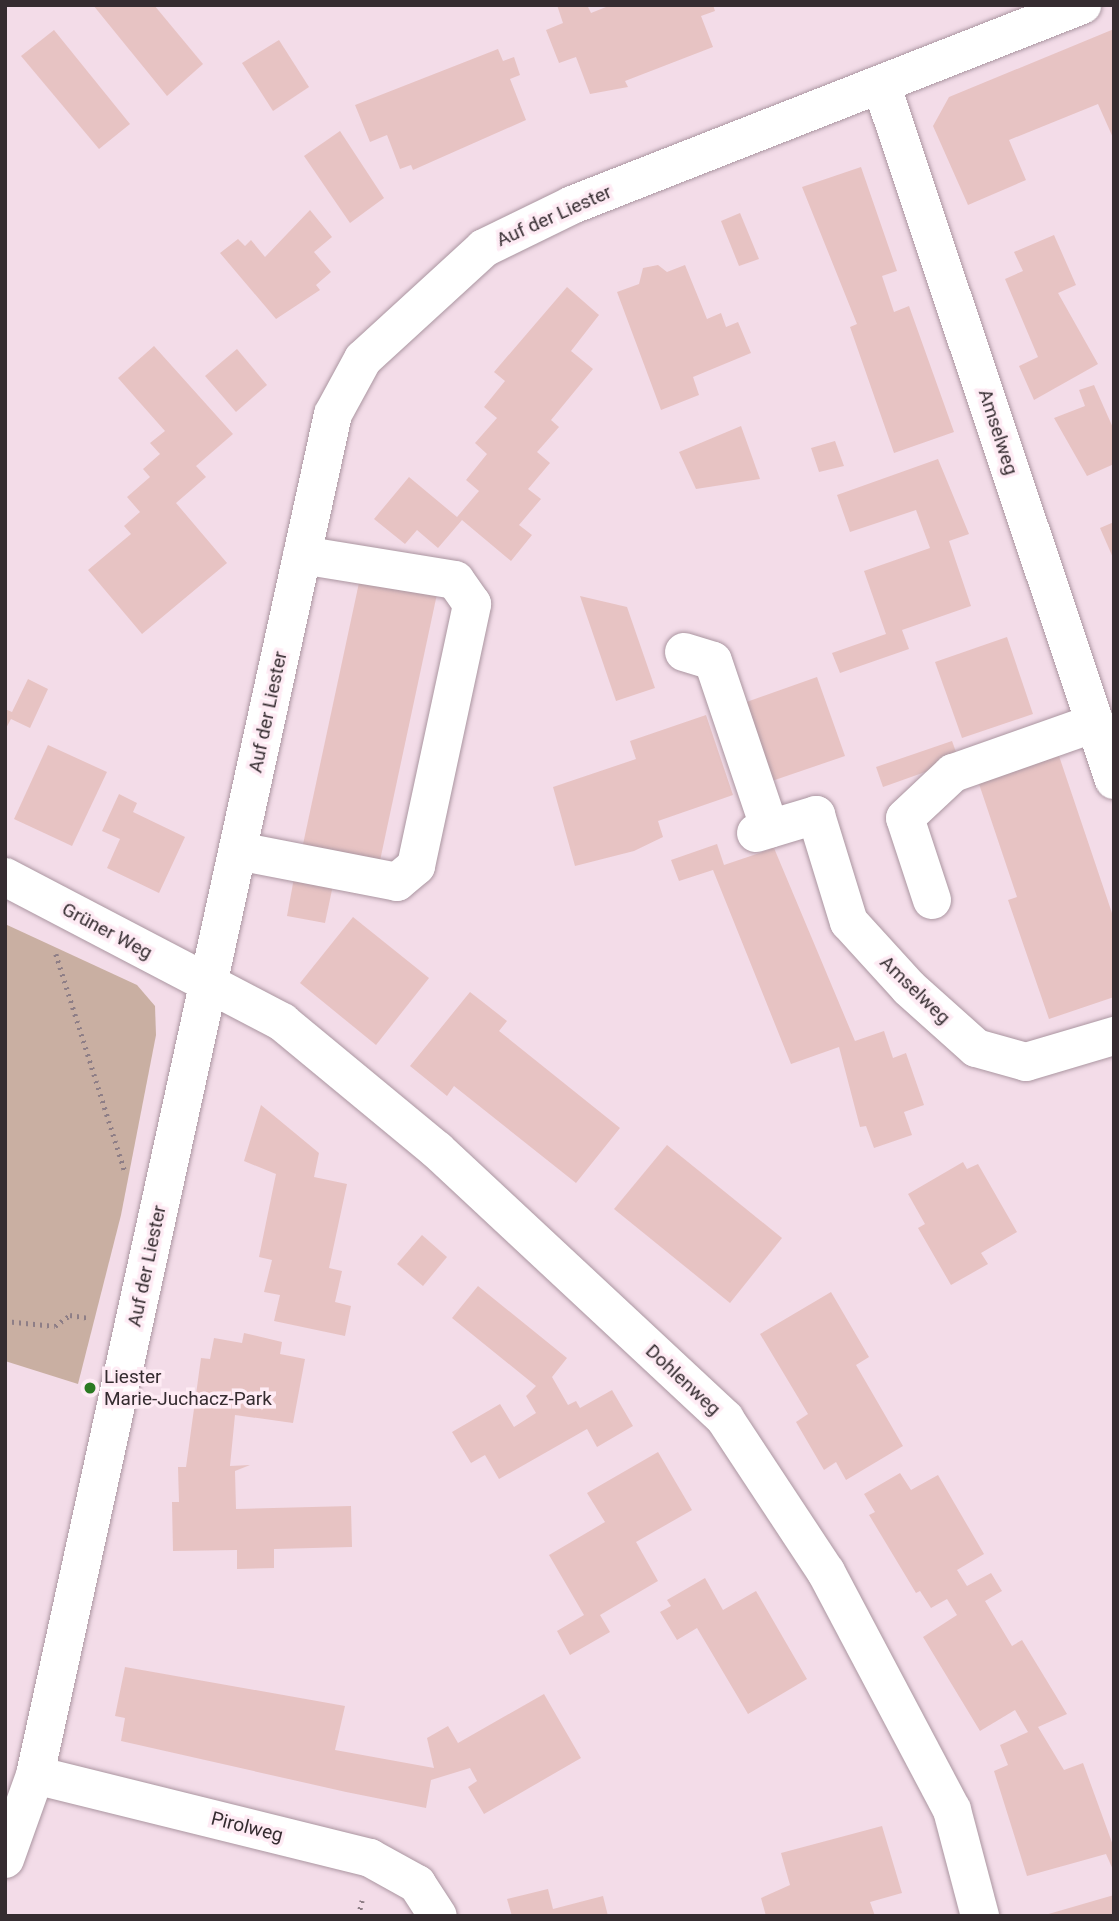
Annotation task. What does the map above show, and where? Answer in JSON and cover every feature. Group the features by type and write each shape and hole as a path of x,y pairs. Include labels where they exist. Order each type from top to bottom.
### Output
{"street":[{"name":"Auf der Liester","path":"5,1859 35,1774 333,414 363,359 484,248 572,205 1082,5"},
{"name":"Amselweg","path":"881,84 1114,780"},
{"path":"238,851 397,882 416,866 472,604 455,580 302,555"},
{"name":"Amselweg","path":"684,652 712,661 763,831 816,815 849,922 909,988 976,1048 1026,1062 1114,1036"},
{"path":"932,900 905,818 953,773 1095,723"},
{"name":"Grüner Weg","path":"5,877 210,985"},
{"name":"Dohlenweg","path":"210,985 282,1022 437,1150 725,1419 826,1572 952,1810 980,1916"},
{"name":"Pirolweg","path":"35,1774 370,1858 417,1884 438,1916"}],"path":[{"path":"65,908 52,939 119,1167 162,1199"},
{"path":"5,1321 55,1326 70,1315 88,1314 95,1329 130,1344"}],"shaded area":[{"path":"5,924 137,985 155,1006 156,1035 121,1215 78,1384 5,1361"}],"building":[{"path":"93,5 154,5 203,64 167,96"},
{"path":"557,5 587,5 591,13 611,5 713,5 715,11 701,16 713,47 625,81 628,87 590,94 576,57 559,63 546,30 563,23"},
{"path":"1114,29 1114,140 1098,104 1009,140 1026,180 968,205 933,126 949,97"},
{"path":"54,30 130,124 99,149 21,56"},
{"path":"279,40 309,87 273,111 242,63"},
{"path":"498,49 503,61 514,57 520,75 510,79 526,120 413,170 411,165 400,169 387,135 370,142 355,105"},
{"path":"340,131 384,198 350,223 304,156"},
{"path":"861,167 897,271 882,276 894,312 909,306 954,432 894,453 850,327 857,324 802,187"},
{"path":"310,210 332,237 314,252 331,272 316,285 320,290 276,319 220,253 238,239 245,246 251,240 265,257"},
{"path":"740,213 759,259 739,266 721,221"},
{"path":"1054,235 1076,285 1058,293 1098,364 1034,400 1019,366 1038,357 1005,279 1023,271 1014,252"},
{"path":"658,265 667,272 685,265 707,319 721,313 726,327 738,322 751,353 693,377 699,395 661,410 617,292 639,284 643,268"},
{"path":"567,287 599,315 571,351 593,369 551,420 559,427 537,452 550,463 528,489 541,499 519,525 532,535 511,561 462,520 438,548 417,530 405,544 374,519 409,477 457,517 479,491 466,480 487,454 475,443 497,418 484,407 505,381 494,372"},
{"path":"154,346 233,434 196,466 206,477 176,503 227,563 142,634 88,570 131,534 124,526 140,512 127,497 150,477 143,469 160,454 150,443 165,431 118,378"},
{"path":"237,349 267,385 236,412 205,376"},
{"path":"1094,385 1114,430 1114,464 1087,476 1054,418 1085,406 1079,390"},
{"path":"741,426 760,479 696,489 679,452"},
{"path":"835,441 844,466 819,472 811,448"},
{"path":"938,459 969,534 949,541 971,606 902,630 909,649 840,673 832,653 886,634 864,571 930,548 916,510 850,532 837,495"},
{"path":"1114,522 1114,560 1100,528"},
{"path":"360,578 437,594 378,870 302,849"},
{"path":"580,596 627,607 655,688 616,701"},
{"path":"1007,637 1033,714 962,738 935,662"},
{"path":"817,677 845,756 769,782 741,704"},
{"path":"28,679 48,689 30,728 11,719 5,730 5,709 12,712"},
{"path":"706,715 733,795 658,821 663,837 634,851 575,866 553,787 636,759 630,741"},
{"path":"952,741 959,760 883,787 876,767"},
{"path":"48,745 107,772 72,846 14,819"},
{"path":"1056,747 1114,919 1114,997 1049,1019 1008,900 1017,897 976,775"},
{"path":"119,794 137,803 133,812 185,837 159,893 107,868 120,839 102,831"},
{"path":"717,844 724,865 774,848 855,1041 884,1031 893,1058 906,1053 924,1105 904,1112 912,1135 874,1148 866,1126 860,1127 839,1047 791,1064 713,870 679,881 671,860"},
{"path":"294,878 333,885 325,923 287,916"},
{"path":"353,917 429,978 376,1045 300,983"},
{"path":"470,992 507,1021 499,1031 620,1128 576,1183 454,1086 447,1096 410,1066"},
{"path":"261,1105 319,1153 314,1177 347,1184 329,1268 342,1271 335,1302 351,1306 345,1336 274,1321 280,1295 264,1292 272,1260 259,1257 276,1174 244,1161"},
{"path":"667,1145 782,1238 730,1303 614,1209"},
{"path":"963,1162 967,1169 978,1164 1017,1232 981,1253 988,1264 951,1285 918,1228 925,1224 908,1194"},
{"path":"422,1235 447,1257 423,1286 397,1264"},
{"path":"478,1286 567,1358 552,1377 568,1405 576,1401 580,1408 612,1390 633,1426 597,1447 587,1429 499,1479 485,1455 471,1463 452,1432 500,1404 514,1427 536,1413 526,1396 536,1386 452,1318"},
{"path":"831,1292 869,1357 856,1365 903,1446 846,1480 836,1462 824,1470 796,1422 808,1414 760,1334"},
{"path":"244,1333 282,1342 280,1354 305,1359 293,1423 235,1415 230,1466 250,1465 235,1471 236,1509 351,1506 352,1547 274,1549 274,1568 237,1569 237,1550 173,1551 172,1502 179,1502 178,1467 186,1467 201,1358 210,1359 214,1338 242,1343"},
{"path":"658,1452 692,1510 636,1542 658,1581 600,1615 610,1632 570,1655 557,1631 584,1615 549,1555 605,1522 587,1493"},
{"path":"900,1473 911,1490 938,1475 984,1554 957,1570 967,1586 991,1573 1002,1591 985,1601 1012,1646 1022,1640 1067,1714 1038,1727 1064,1770 1083,1763 1114,1848 1114,1872 1106,1854 1027,1876 994,1771 1008,1765 1000,1745 1028,1732 1015,1710 980,1731 923,1637 957,1615 947,1599 931,1608 920,1591 916,1593 869,1515 875,1512 864,1494"},
{"path":"705,1578 723,1610 756,1591 807,1679 748,1714 697,1628 677,1640 660,1612 671,1606 667,1600"},
{"path":"125,1667 345,1706 335,1750 434,1768 427,1738 448,1726 458,1743 544,1694 581,1758 484,1814 468,1787 477,1781 470,1768 431,1780 426,1808 121,1741 125,1718 115,1716"},
{"path":"882,1826 902,1893 870,1902 875,1916 766,1916 761,1898 790,1885 781,1853"},
{"path":"548,1889 553,1909 603,1896 608,1916 512,1916 507,1899"},
{"path":"1114,1895 1114,1916 1045,1916 1045,1915"}],"place":[{"name":"Liester Marie-Juchacz-Park","path":"90,1388"}]}
